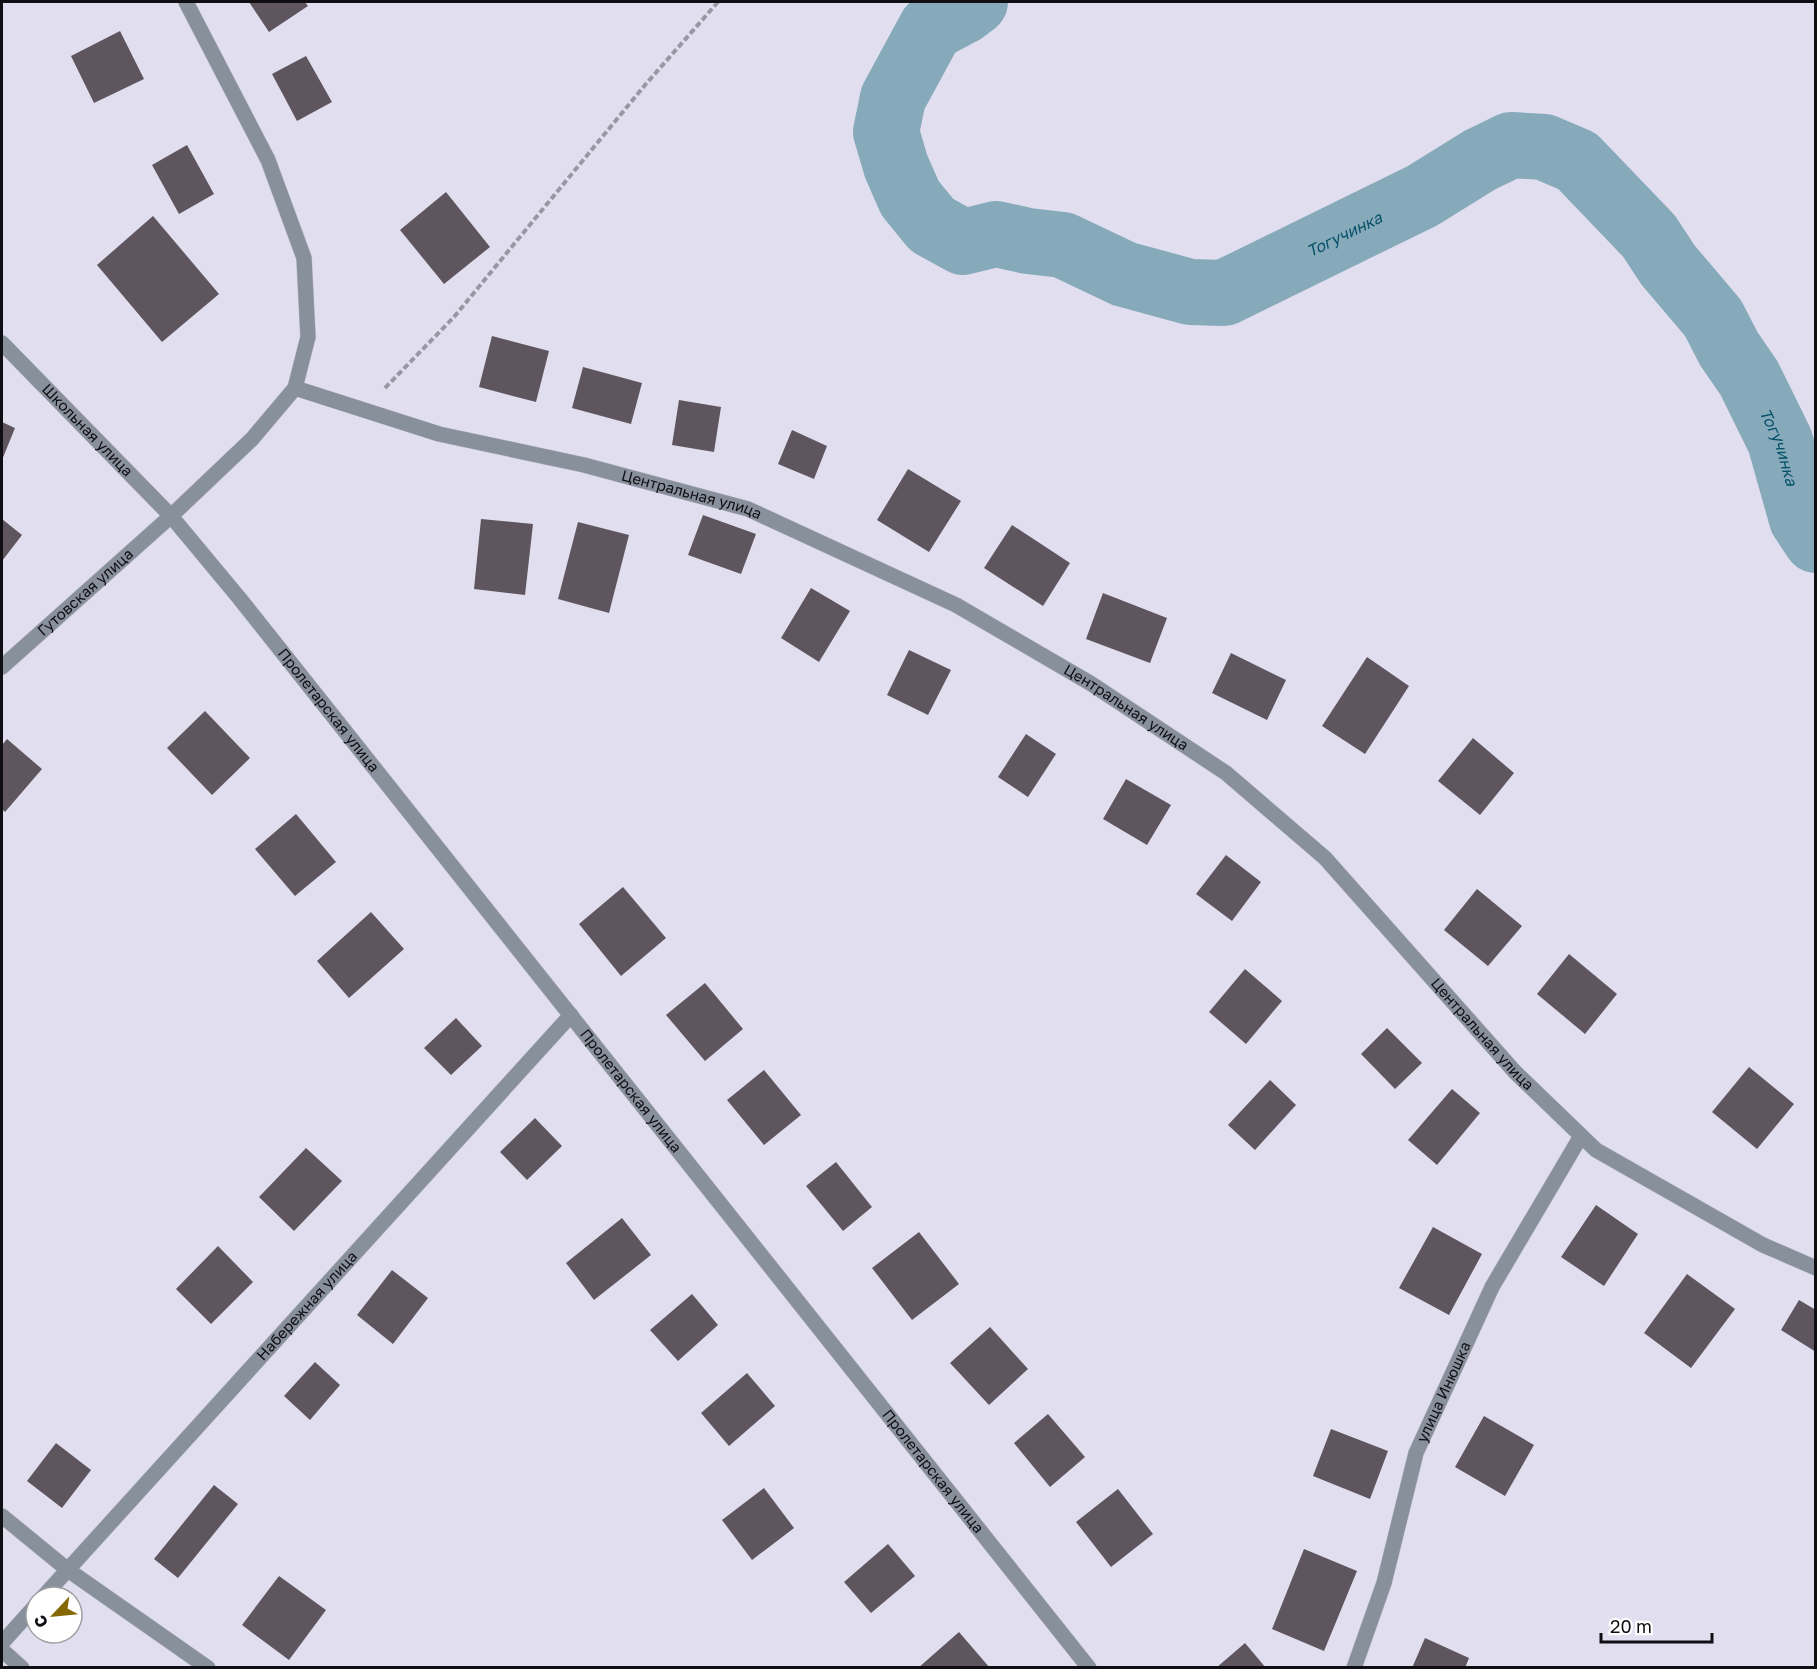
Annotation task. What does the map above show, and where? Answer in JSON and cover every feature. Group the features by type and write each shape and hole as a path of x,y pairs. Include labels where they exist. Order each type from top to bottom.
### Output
{"street":[{"path":"186,2 268,160 304,258 308,337 295,388"},
{"name":"Школьная улица","path":"2,343 171,516"},
{"name":"Центральная улица","path":"295,388 439,434 584,465 748,510 956,605 1090,683 1226,772 1325,858 1515,1072 1596,1150 1763,1245 1815,1268"},
{"name":"Гутовская улица","path":"2,667 171,516 252,439 295,388"},
{"name":"Пролетарская улица","path":"171,516 240,599 1089,1668"},
{"name":"Набережная улица","path":"55,1585 571,1015"},
{"name":"улица Инюшка","path":"1354,1668 1384,1583 1416,1453 1492,1287 1581,1136"},
{"path":"2,1516 68,1570 208,1668"},
{"path":"2,1643 24,1618"},
{"path":"2,1650 22,1668"}],"path":[{"path":"363,410 454,317 645,85 718,2"}],"building":[{"path":"249,2 305,2 308,6 269,32"},
{"path":"120,31 144,79 94,103 71,56"},
{"path":"306,56 332,102 297,121 272,74"},
{"path":"187,145 214,194 179,214 152,165"},
{"path":"446,192 490,247 444,284 400,230"},
{"path":"153,216 219,294 162,342 97,265"},
{"path":"492,336 549,351 536,402 479,387"},
{"path":"583,367 642,383 631,424 572,408"},
{"path":"679,400 721,407 714,452 672,445"},
{"path":"2,422 15,428 2,460"},
{"path":"792,430 827,446 814,479 778,464"},
{"path":"908,469 961,501 929,552 877,520"},
{"path":"703,515 756,534 741,574 688,555"},
{"path":"2,519 22,535 2,561"},
{"path":"481,519 533,524 525,595 474,589"},
{"path":"578,522 629,535 609,613 558,599"},
{"path":"1012,525 1070,563 1043,606 984,568"},
{"path":"811,588 850,611 819,662 781,638"},
{"path":"1103,593 1167,618 1150,663 1086,639"},
{"path":"909,650 951,670 928,715 887,695"},
{"path":"1231,653 1286,680 1267,720 1212,693"},
{"path":"1367,657 1409,686 1365,754 1322,726"},
{"path":"205,711 250,758 212,795 167,748"},
{"path":"1026,734 1056,754 1028,797 998,777"},
{"path":"1473,738 1514,773 1480,815 1438,781"},
{"path":"7,739 42,769 5,812 2,809 2,745"},
{"path":"1126,779 1171,805 1147,845 1103,819"},
{"path":"296,814 336,862 295,896 255,849"},
{"path":"1226,855 1261,882 1232,921 1196,894"},
{"path":"623,887 666,938 621,976 579,924"},
{"path":"1477,889 1522,926 1488,966 1444,930"},
{"path":"371,912 404,949 349,998 317,961"},
{"path":"1569,954 1617,994 1585,1034 1537,994"},
{"path":"1245,969 1282,1001 1246,1044 1209,1012"},
{"path":"705,983 743,1029 705,1061 666,1015"},
{"path":"456,1018 482,1046 451,1075 424,1048"},
{"path":"1387,1028 1422,1063 1395,1089 1361,1054"},
{"path":"1749,1067 1794,1104 1757,1149 1712,1112"},
{"path":"764,1070 801,1115 764,1145 727,1100"},
{"path":"1270,1080 1296,1105 1255,1150 1228,1125"},
{"path":"1452,1089 1480,1113 1437,1165 1408,1140"},
{"path":"535,1118 562,1146 527,1180 500,1152"},
{"path":"306,1148 342,1181 294,1231 259,1197"},
{"path":"836,1162 872,1207 843,1231 806,1186"},
{"path":"1596,1205 1638,1234 1604,1286 1561,1257"},
{"path":"622,1218 651,1255 594,1300 566,1263"},
{"path":"1433,1227 1482,1254 1449,1315 1399,1288"},
{"path":"919,1232 959,1284 912,1320 872,1268"},
{"path":"218,1246 253,1282 211,1324 176,1289"},
{"path":"392,1270 428,1298 393,1344 357,1315"},
{"path":"1687,1274 1735,1309 1691,1368 1644,1333"},
{"path":"692,1294 718,1325 678,1361 650,1330"},
{"path":"1799,1300 1816,1310 1816,1352 1781,1330"},
{"path":"990,1327 1028,1369 989,1405 950,1363"},
{"path":"315,1362 340,1385 310,1420 284,1396"},
{"path":"747,1373 775,1406 729,1446 701,1413"},
{"path":"1048,1414 1085,1457 1050,1487 1014,1443"},
{"path":"1484,1416 1534,1445 1505,1496 1455,1467"},
{"path":"1331,1429 1388,1451 1370,1499 1313,1476"},
{"path":"56,1443 91,1470 62,1508 27,1481"},
{"path":"214,1485 238,1504 178,1578 154,1559"},
{"path":"764,1488 794,1528 752,1560 722,1520"},
{"path":"1118,1489 1153,1534 1111,1567 1076,1522"},
{"path":"888,1544 915,1576 871,1613 844,1582"},
{"path":"1304,1549 1357,1571 1324,1651 1272,1629"},
{"path":"279,1576 326,1610 289,1660 242,1625"},
{"path":"959,1632 990,1668 918,1668"},
{"path":"1425,1638 1469,1658 1465,1668 1412,1668"},
{"path":"1245,1643 1266,1668 1216,1668"}],"waterway":[{"name":"Тогучинка","path":"975,2 931,28 893,98 886,132 896,166 910,198 932,225 963,242 996,234 1063,245 1124,274 1190,292 1224,293 1422,196 1480,160 1511,145 1544,147 1577,161 1649,236 1668,265 1713,318 1729,349 1749,378 1780,441 1802,519 1816,540"}]}
